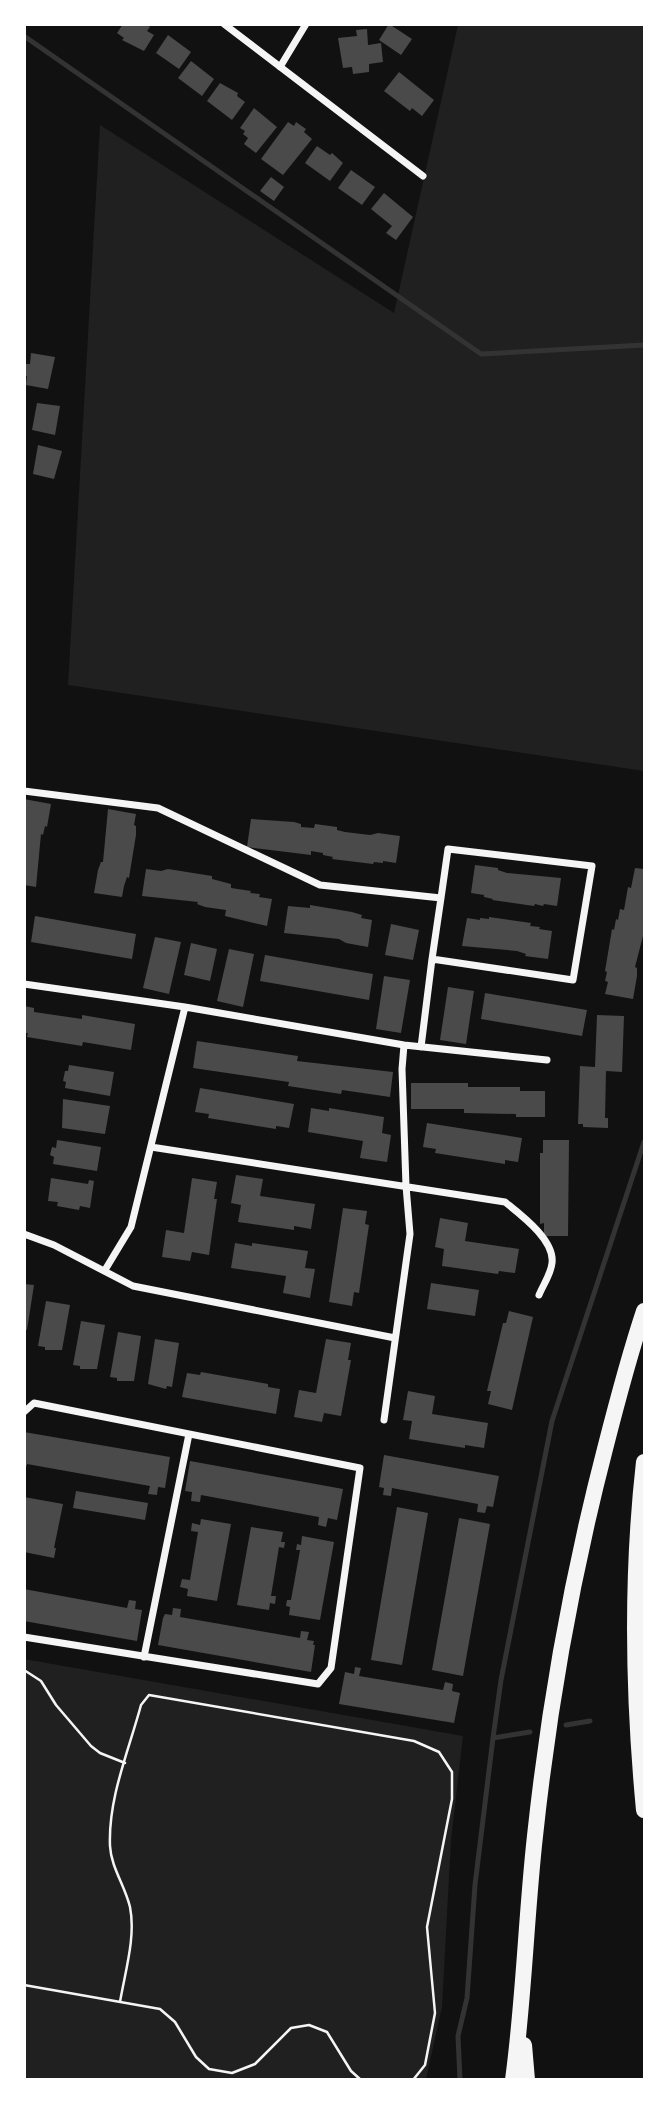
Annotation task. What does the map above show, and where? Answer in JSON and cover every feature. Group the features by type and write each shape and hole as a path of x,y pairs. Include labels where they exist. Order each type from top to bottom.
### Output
{"highway":[{"path":"513,2080 522,2014 524,1953 535,1835 561,1646 589,1513 631,1350 645,1311"},
{"path":"645,1462 638,1527 635,1645 635,1704 645,1810"},
{"path":"522,2014 527,2080"}],"street":[{"path":"224,24 423,176"},
{"path":"280,67 306,24"},
{"path":"24,791 158,808 320,885 440,898"},
{"path":"421,1047 432,960 440,898 448,849 592,866 573,980 432,960"},
{"path":"24,984 185,1007 404,1045 547,1060"},
{"path":"105,1270 131,1227 185,1007"},
{"path":"384,1420 410,1234 402,1069 404,1045"},
{"path":"151,1147 505,1202 534,1226 552,1254 552,1266 539,1295"},
{"path":"24,1234 54,1245 133,1286 395,1338"},
{"path":"24,1412 34,1403 360,1468 331,1668 318,1684 24,1637"},
{"path":"144,1657 189,1434"}],"path":[{"path":"24,1670 41,1681 56,1706 90,1746 125,1763"},
{"path":"120,2002 131,1934 130,1908 110,1849 111,1823 141,1705 149,1695 414,1741 439,1752 452,1772 452,1799 427,1927 435,2013 425,2065 413,2080"},
{"path":"24,1985 160,2009 175,2022 196,2057 209,2069 232,2073 255,2064 291,2028 309,2025 327,2032 351,2071 361,2080"}],"shaded area":[{"path":"458,25 644,25 644,771 68,685 100,125 394,313"},
{"path":"24,1659 463,1736 451,1840 442,2007 426,2079 25,2079"}],"building":[{"path":"123,24 146,24 150,27 147,31 154,35 144,51 122,40 124,38 117,33"},
{"path":"389,24 412,39 401,55 379,40"},
{"path":"367,29 368,45 381,43 383,62 369,64 369,72 353,74 352,67 343,68 338,38 357,36 356,30"},
{"path":"168,35 191,52 179,69 156,53"},
{"path":"191,61 214,79 202,96 178,78"},
{"path":"399,72 434,100 422,116 412,108 410,111 384,91"},
{"path":"220,83 238,93 237,96 245,102 232,120 207,101"},
{"path":"254,108 277,127 256,153 244,144 248,138 240,128"},
{"path":"288,122 294,126 296,122 306,129 304,132 312,139 283,175 261,159"},
{"path":"317,146 330,155 332,153 343,163 330,181 305,163"},
{"path":"351,170 375,187 362,205 338,188"},
{"path":"271,177 284,187 274,201 260,191"},
{"path":"384,193 413,217 396,240 386,233 392,226 371,209"},
{"path":"31,353 55,357 48,389 26,385 24,364 30,364"},
{"path":"37,403 60,406 55,435 32,430"},
{"path":"38,445 62,451 54,479 33,474"},
{"path":"24,799 51,804 47,827 45,826 43,835 41,834 36,887 24,885"},
{"path":"108,809 136,814 136,835 129,878 127,877 122,897 94,893 98,870 103,862"},
{"path":"251,819 294,822 301,824 301,827 314,828 315,824 370,835 378,833 400,836 396,863 383,861 373,864 332,859 333,857 323,853 311,851 311,855 247,847"},
{"path":"475,865 498,868 507,873 561,878 557,906 534,906 492,900 484,895 471,893"},
{"path":"635,868 644,869 644,932 635,967 637,976 633,999 605,994 608,982 605,981 605,971 612,929 614,930 620,909 624,910"},
{"path":"146,869 168,869 212,876 212,879 231,884 231,888 251,891 250,893 260,894 259,897 272,899 267,926 225,916 226,910 205,907 197,904 198,902 142,896"},
{"path":"310,905 352,912 362,915 361,918 372,920 368,947 339,939 284,933 288,906 310,908"},
{"path":"35,916 136,934 132,959 31,942"},
{"path":"489,917 531,923 530,926 552,931 548,959 525,956 526,954 517,951 462,946 467,918 480,920"},
{"path":"391,924 419,930 413,960 385,955"},
{"path":"155,937 181,942 169,994 143,988"},
{"path":"191,943 217,949 210,981 184,975"},
{"path":"229,949 254,954 243,1007 217,1001"},
{"path":"265,955 373,974 369,1000 260,981"},
{"path":"384,976 410,980 401,1033 376,1029"},
{"path":"448,987 474,991 466,1044 440,1040"},
{"path":"485,993 587,1010 582,1036 481,1019"},
{"path":"24,1006 34,1008 34,1012 82,1019 82,1015 135,1024 131,1050 83,1042 82,1046 27,1037 28,1033 24,1033"},
{"path":"597,1015 624,1016 622,1072 606,1071 605,1118 608,1118 608,1128 583,1127 583,1124 578,1124 580,1066 595,1067"},
{"path":"197,1041 298,1056 297,1061 393,1072 390,1097 342,1090 341,1094 288,1086 289,1082 193,1068"},
{"path":"69,1065 114,1072 110,1096 65,1088 66,1082 63,1081"},
{"path":"411,1083 468,1083 468,1087 520,1087 520,1091 545,1091 545,1117 464,1113 464,1109 411,1109"},
{"path":"200,1088 294,1104 289,1128 276,1126 276,1129 208,1118 209,1114 195,1112"},
{"path":"63,1099 110,1106 105,1134 62,1128"},
{"path":"311,1108 329,1111 329,1108 384,1117 382,1133 391,1135 387,1162 360,1158 363,1141 308,1132"},
{"path":"427,1123 522,1138 518,1162 505,1160 505,1164 435,1153 436,1149 423,1147"},
{"path":"57,1140 101,1147 97,1171 53,1164 54,1157 50,1155 52,1147 56,1148"},
{"path":"543,1140 569,1140 568,1236 544,1236 544,1223 540,1224 540,1153 543,1153"},
{"path":"236,1175 263,1179 260,1196 315,1204 311,1229 294,1226 294,1230 238,1222 241,1205 231,1203"},
{"path":"51,1178 88,1184 89,1180 94,1181 90,1208 80,1206 79,1210 57,1206 58,1202 48,1201"},
{"path":"192,1178 217,1182 209,1255 192,1252 190,1261 162,1257 166,1230 184,1233"},
{"path":"343,1208 367,1211 365,1224 369,1225 359,1293 354,1292 352,1306 329,1302"},
{"path":"440,1218 468,1223 465,1241 519,1249 515,1273 499,1271 498,1274 442,1266 444,1249 435,1247"},
{"path":"235,1243 308,1251 305,1268 315,1269 310,1298 283,1293 286,1276 231,1268"},
{"path":"431,1283 479,1290 475,1316 427,1309"},
{"path":"24,1284 34,1285 27,1330 24,1329"},
{"path":"46,1301 70,1305 62,1350 45,1350 45,1347 38,1346"},
{"path":"509,1311 533,1317 512,1410 488,1404 491,1391 487,1391 503,1323 506,1323"},
{"path":"81,1321 105,1325 97,1369 80,1369 80,1366 73,1365"},
{"path":"118,1332 141,1336 134,1381 117,1381 117,1378 110,1377"},
{"path":"155,1339 179,1343 172,1387 167,1386 166,1389 148,1384"},
{"path":"326,1339 351,1343 348,1360 351,1360 341,1416 324,1413 322,1422 294,1417 299,1390 316,1393"},
{"path":"201,1372 268,1384 268,1387 280,1389 276,1414 182,1397 187,1373 200,1375"},
{"path":"408,1391 435,1396 432,1414 488,1423 484,1448 465,1445 465,1448 409,1439 412,1421 403,1420"},
{"path":"24,1432 170,1457 165,1488 158,1487 157,1495 148,1494 150,1486 27,1464 24,1473"},
{"path":"384,1455 499,1476 493,1507 487,1506 485,1513 477,1512 478,1504 392,1488 391,1496 383,1495 384,1488 379,1487"},
{"path":"190,1461 343,1489 337,1520 328,1518 326,1527 318,1525 319,1517 201,1495 200,1502 191,1501 192,1492 185,1491"},
{"path":"76,1491 148,1503 145,1520 73,1508"},
{"path":"24,1497 63,1504 54,1558 24,1552"},
{"path":"397,1507 428,1513 402,1665 371,1660"},
{"path":"459,1518 490,1524 463,1676 432,1670"},
{"path":"201,1519 231,1524 217,1601 187,1596 188,1589 180,1587 182,1579 190,1580 198,1532 191,1531 192,1523 200,1525"},
{"path":"251,1527 283,1532 281,1542 285,1542 284,1548 279,1547 271,1596 276,1596 275,1604 270,1603 269,1610 237,1605"},
{"path":"302,1536 334,1542 320,1620 289,1615 290,1607 286,1606 287,1600 291,1600 300,1550 296,1550 297,1544 301,1545"},
{"path":"24,1589 127,1608 129,1600 136,1601 135,1609 142,1610 137,1641 24,1621"},
{"path":"173,1608 181,1609 180,1617 300,1638 301,1631 309,1632 307,1640 314,1641 315,1645 311,1672 158,1645 163,1618 165,1614 172,1615"},
{"path":"355,1667 361,1668 359,1676 443,1690 445,1682 453,1684 452,1691 460,1693 454,1723 339,1704 345,1672 354,1674"}],"waterway":[{"path":"24,36 481,354 644,345"},
{"path":"530,1732 493,1738 501,1680 552,1421 644,1142"},
{"path":"566,1725 590,1721"},
{"path":"460,2080 458,2036 467,1998 475,1885 493,1738"}]}
